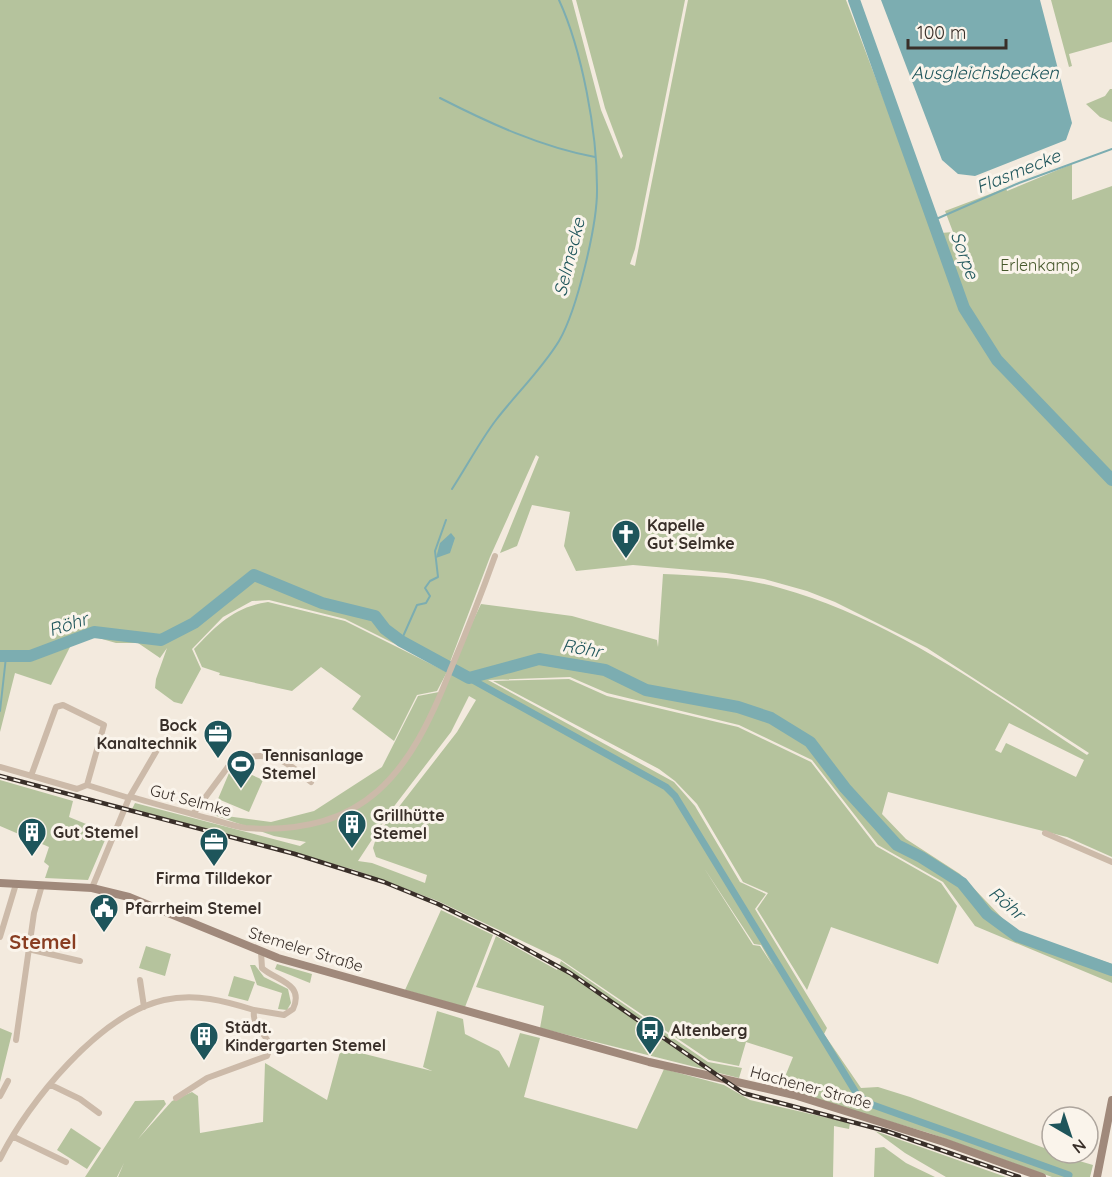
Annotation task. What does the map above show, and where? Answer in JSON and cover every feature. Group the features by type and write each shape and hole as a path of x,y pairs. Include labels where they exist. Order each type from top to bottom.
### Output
{"main road":[{"name":"Stemeler Straße","path":"0,882 92,888 138,900 261,952 569,1041"},
{"name":"Hachener Straße","path":"569,1041 696,1074 794,1095 944,1142 1042,1177"},
{"path":"1098,1177 1112,1100"}],"street":[{"name":"Gut Selmke","path":"0,767 77,789 87,785 244,828 288,828 319,823 358,806 390,780 415,747 434,711 495,556"},
{"path":"32,776 56,707 63,705 104,725 87,785"},
{"path":"92,888 131,798 157,750"},
{"path":"193,814 226,767 234,760 261,755 275,756 283,759 311,782"},
{"path":"1045,833 1112,862"},
{"path":"0,937 16,884"},
{"path":"16,1040 28,950 42,885"},
{"path":"28,950 80,961"},
{"path":"1,1156 51,1084 85,1047 116,1020 164,1000 201,997 284,1015 293,1009 296,1001 293,987 262,968 261,952"},
{"path":"140,980 144,1007"},
{"path":"176,1098 207,1078 267,1056 270,1050 269,1042 257,1029 253,1020 254,1010"},
{"path":"0,1096 8,1082"},
{"path":"51,1084 99,1113"},
{"path":"14,1137 66,1162"}],"green space":[{"path":"0,0 572,0 601,110 621,159 623,156 605,108 576,0 685,0 635,249 630,264 635,266 688,0 846,0 963,308 978,333 1012,379 1112,483 1112,857 1067,837 888,792 882,814 906,839 960,874 1007,923 1022,933 1112,964 1112,983 975,926 943,882 878,845 812,760 739,725 607,693 570,677 488,680 674,782 695,806 740,882 766,894 755,909 827,1028 824,1034 861,1088 878,1087 910,1097 1040,1146 1040,1165 1093,1165 1090,1177 1052,1177 929,1133 780,1089 793,1057 746,1042 739,1066 709,1060 560,959 438,901 355,870 132,809 135,803 300,846 306,842 274,836 211,814 271,822 314,811 382,767 418,696 439,692 481,604 572,616 657,640 658,647 663,574 751,581 822,601 862,618 940,660 1087,755 1089,753 927,648 835,602 807,591 764,579 726,573 633,565 576,571 564,546 570,512 532,505 517,546 500,553 539,457 536,455 490,557 447,670 345,619 269,600 252,601 223,617 192,649 201,669 182,704 174,702 155,688 167,648 160,658 138,643 116,643 95,637 71,645 51,685 15,673 0,732","holes":["469,696 476,700 457,732 377,835 373,848 376,857 427,875 425,883 372,863 358,861 392,809 451,732","1009,723 1084,760 1076,777 1006,743 1001,753 995,750","704,868 754,944 761,945 773,966 760,946 753,945"]},
{"path":"1051,0 1112,0 1112,42 1069,54 1072,66 1069,67"},
{"path":"1112,89 1112,122 1100,117 1086,104 1105,96"},
{"name":"Erlenkamp","path":"1072,164 1072,200 1112,186 1112,479 998,359 966,307 941,233 953,232 945,211 1006,188 1007,191"},
{"path":"268,602 345,621 447,672 437,691 417,695 394,741 352,709 361,696 321,667 292,691 219,675 220,673 202,667 194,649 210,632 227,618 245,608"},
{"path":"569,679 607,696 738,727 811,762 876,846 941,883 957,906 938,964 831,927 807,990 757,909 768,893 743,882 697,804 675,781 659,769 493,681"},
{"name":"Tennisanlage Stemel","path":"232,766 263,780 249,812 218,799"},
{"path":"0,780 73,801 69,817 108,833 88,880 45,878 49,866 44,862 49,847 0,826"},
{"path":"441,910 493,935 465,1007 405,990"},
{"path":"496,936 557,970 561,961 708,1062 742,1068 739,1078 540,1028 544,1006 476,987"},
{"path":"146,946 171,954 165,976 139,968"},
{"path":"277,964 312,974 310,983 275,969"},
{"path":"250,965 255,965 264,977 288,989 291,1003 287,1010 278,1009 282,993 257,985"},
{"path":"234,976 255,982 248,1001 228,996"},
{"path":"437,1011 463,1019 465,1034 499,1051 509,1068 520,1033 540,1038 524,1097 637,1129 664,1069 724,1085 750,1100 850,1123 849,1129 834,1126 833,1177 118,1177 124,1163 117,1177 85,1177 135,1101 164,1100 166,1104 138,1139 172,1101 192,1092 198,1096 200,1133 263,1122 265,1063 327,1100 341,1048 432,1071 423,1067"},
{"path":"0,1028 12,1033 0,1082"},
{"path":"71,1128 101,1148 87,1169 57,1150"},
{"path":"875,1131 1006,1177 946,1177 905,1153"},
{"path":"884,1147 906,1163 935,1177 874,1177 875,1148"}],"water":[{"name":"Ausgleichsbecken","path":"881,0 1040,0 1072,123 1066,140 975,176 958,174 942,160"},
{"path":"451,533 455,538 450,553 436,558 440,543"}],"waterway":[{"name":"Selmecke","path":"452,489 490,428 545,362 559,341 573,309 585,266 596,203 594,142 581,67 559,0"},
{"name":"Sorpe","path":"854,0 964,308 997,360 1112,480"},
{"path":"440,98 516,133 555,147 595,157"},
{"name":"Flasmecke","path":"934,220 1019,183 1112,149"},
{"name":"Selmecke","path":"401,641 417,605 426,603 430,596 425,588 430,581 438,577 435,551 446,520"},
{"name":"Röhr","path":"0,656 30,656 94,632 161,640 194,623 254,575 322,603 375,616 385,629 401,641 469,678 539,659 605,670 646,690 738,707 771,718 810,742 845,788 897,845 962,883 987,914 1017,936 1112,970"},
{"path":"0,711 6,657"},
{"path":"469,678 666,787 675,796 858,1096 873,1105 1069,1175"}],"railway":[{"path":"0,776 295,854 384,882 438,904 570,973 743,1093 886,1131 1019,1177"}],"place":[{"name":"Kapelle Gut Selmke","path":"626,560"},
{"name":"Bock Kanaltechnik","path":"218,760"},
{"name":"Tennisanlage Stemel","path":"241,790"},
{"name":"Grillhütte Stemel","path":"352,850"},
{"name":"Gut Stemel","path":"32,858"},
{"name":"Firma Tilldekor","path":"214,868"},
{"name":"Pfarrheim Stemel","path":"104,934"},
{"name":"Altenberg","path":"650,1056"},
{"name":"Städt. Kindergarten Stemel","path":"204,1062"}],"district":[{"name":"Stemel","path":"43,941"}]}
